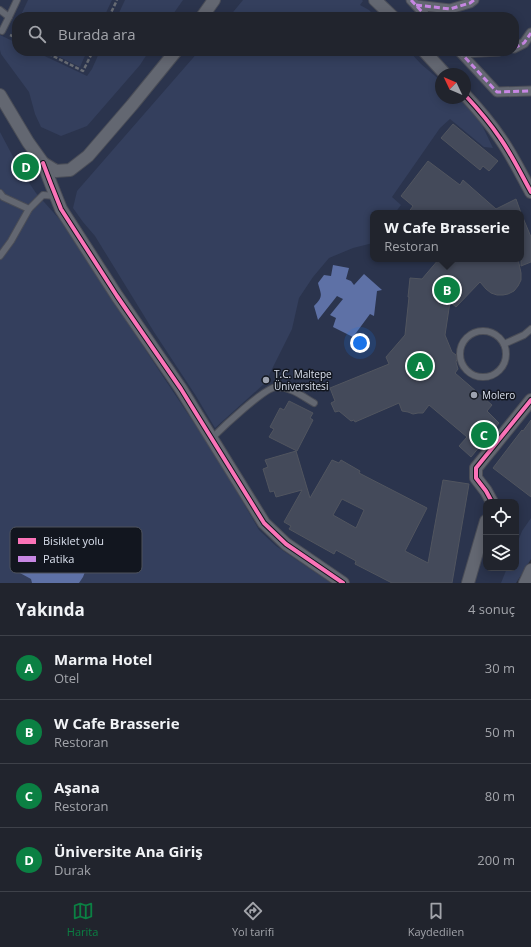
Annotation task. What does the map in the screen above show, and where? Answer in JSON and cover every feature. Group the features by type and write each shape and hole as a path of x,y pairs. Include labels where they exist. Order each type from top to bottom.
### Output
{"street":[{"path":"206,12 214,0"},
{"path":"375,0 388,12"},
{"path":"414,2 450,9 470,3 474,0"},
{"path":"414,2 423,12"},
{"path":"519,46 524,43 531,33"},
{"path":"43,163 56,172 70,170 88,156 172,56"},
{"path":"429,56 440,68"},
{"path":"464,56 497,92 531,91"},
{"path":"0,95 28,142 43,163 61,209 117,296 181,389 264,523 286,544 343,583"},
{"path":"471,102 500,138 531,192"},
{"path":"490,499 476,478 476,468 531,400"},
{"path":"468,583 483,531"},
{"path":"525,583 531,570"}],"lane":[{"path":"2,31 17,0"},
{"path":"0,10 9,17"},
{"path":"0,193 3,197 29,209"},
{"path":"0,256 11,241 29,209 43,195 56,196"},
{"path":"482,330 488,331 500,338 504,344 506,357 504,364 500,370 494,374 488,377 474,376 464,368 459,356 460,350 465,339 470,334 482,330"},
{"path":"504,344 524,335 531,330"},
{"path":"212,438 224,426 275,386 288,388 314,403"}],"path":[{"path":"111,12 117,0"},
{"path":"53,56 83,71 90,56"}],"shaded area":[{"name":"T.C. Maltepe Üniversitesi","path":"0,0 531,0 531,559 516,583 0,583"},
{"path":"28,0 112,0 106,12 22,12"},
{"path":"125,0 183,0 175,12 119,12"},
{"path":"243,0 362,0 363,1 360,5 371,12 233,12"},
{"path":"0,35 12,41 12,56 45,56 87,76 98,56 146,56 140,65 87,126 61,136 41,127 35,114 29,92 1,54"},
{"path":"57,56 85,56 80,67"},
{"path":"195,56 414,56 435,76 435,104 464,104 481,123 493,148 484,147 450,119 440,128 392,197 401,205 397,210 370,210 370,244 353,248 329,258 313,277 299,298 292,329 265,383 215,428 95,236 73,208 77,191"},
{"path":"0,132 19,168 36,193 62,222 218,459 259,530 276,546 331,583 0,583"},
{"path":"333,265 349,268 346,279 351,281 354,285 364,274 382,290 377,291 374,316 370,314 353,337 333,327 336,318 330,315 343,299 337,296 318,320 314,306 321,295 318,283 324,275 331,276"},
{"path":"531,518 531,559 516,583 501,583 506,571 519,571 519,538"},
{"path":"20,573 85,573 79,583 32,583 31,579"}],"building":[{"path":"453,124 498,161 489,171 483,166 480,170 441,138"},
{"path":"428,161 460,185 463,180 496,209 516,199 520,210 410,210 413,206 401,196"},
{"path":"524,220 531,237 531,262 521,266 521,262 524,262"},
{"path":"436,262 519,262 521,280 514,291 508,294 497,295 491,293 480,282 456,307 450,302 445,335 452,352 456,355 458,369 455,373 492,405 487,411 499,423 471,457 459,446 467,437 429,405 423,413 413,414 402,411 399,403 355,422 354,420 351,421 339,411 335,412 331,403 335,401 330,388 389,364 386,357 405,335 410,278 422,279"},
{"path":"289,401 313,413 310,418 313,420 297,451 269,437 274,429 270,427 280,408 284,410"},
{"path":"531,420 531,497 493,468"},
{"path":"296,451 310,498 332,460 339,463 341,460 360,471 359,473 427,508 405,551 428,563 443,480 469,484 452,583 392,583 355,564 356,561 336,550 334,554 289,529 291,526 284,522 302,490 276,497 274,491 270,492 263,469 268,467 265,460","holes":["342,499 364,510 356,528 333,515"]}],"marked path":[{"path":"411,0 422,12"},
{"path":"416,5 450,9 470,3 474,0"},
{"path":"519,46 524,43 531,33"},
{"path":"464,56 497,92 531,91"}],"cycle path":[{"path":"471,102 484,116 500,138 531,192"},
{"path":"43,163 61,209 117,296 181,389 264,523 286,544 343,583"},
{"path":"490,499 476,478 476,468 531,400"}],"place":[{"name":"Üniversite Ana Giriş","path":"26,167"},
{"name":"W Cafe Brasserie","path":"447,290"},
{"name":"Marma Hotel","path":"420,366"},
{"name":"T.C. Maltepe Üniversitesi","path":"266,380"},
{"name":"Molero","path":"474,395"},
{"name":"Aşana","path":"484,435"}]}
